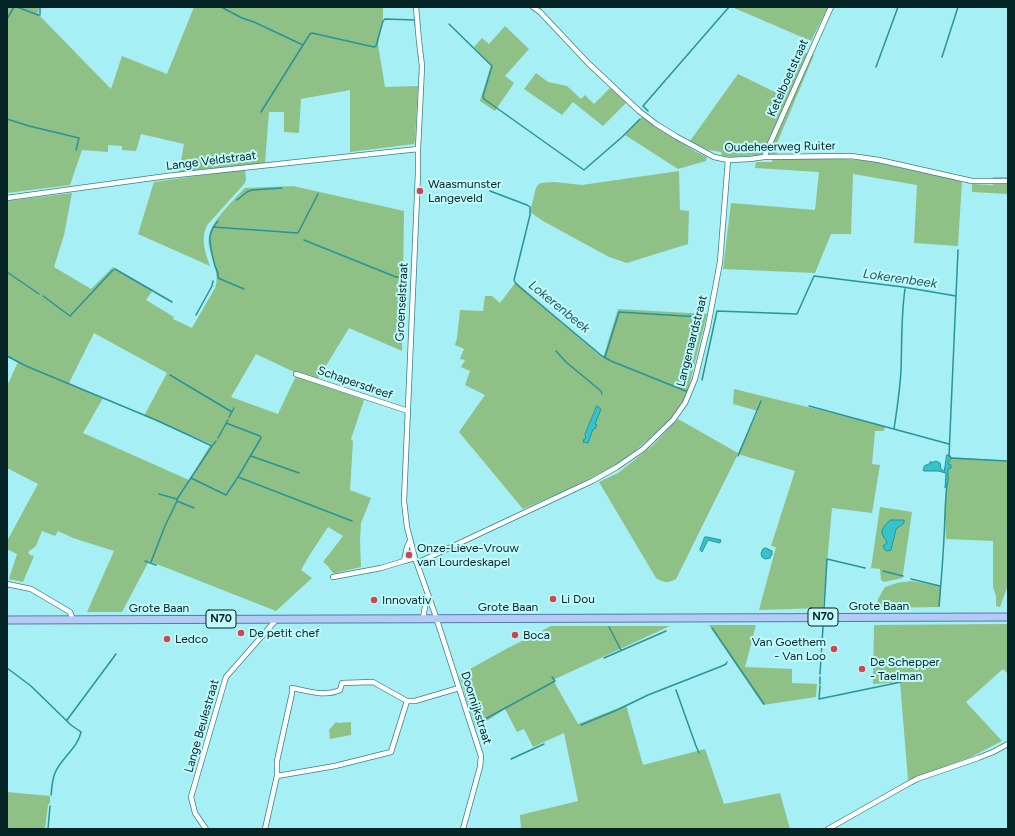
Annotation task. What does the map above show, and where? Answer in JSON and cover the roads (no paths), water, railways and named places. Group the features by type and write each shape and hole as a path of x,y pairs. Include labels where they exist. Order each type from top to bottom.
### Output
{"main road":[{"name":"Grote Baan","path":"7,620 1008,617"}],"street":[{"name":"Groenselstraat","path":"416,7 422,66 404,501 410,541 436,618"},
{"name":"Oudeheerweg Ruiter","path":"533,7 540,12 588,63 638,112 677,138 714,157 728,160 750,160 764,157 851,156 879,160 972,181 1008,181"},
{"name":"Ketelboetstraat","path":"764,157 831,7"},
{"name":"Lange Veldstraat","path":"7,198 167,176 418,149"},
{"name":"Langenaardstraat","path":"333,577 381,568 404,561 416,560 592,481 617,467 643,449 672,420 685,403 695,379 708,326 720,262 728,160"},
{"name":"Schapersdreef","path":"296,374 408,411"},
{"path":"404,561 407,546 410,541"},
{"path":"7,584 31,589 70,612 73,620"},
{"path":"423,618 428,594"},
{"name":"Doornijkstraat","path":"436,618 481,756 480,767 463,829"},
{"name":"Lange Beulestraat","path":"206,829 195,813 191,797 226,677 277,619"},
{"path":"265,829 277,776 277,761 292,688 315,693 335,693 340,690 342,682 373,682 407,700 415,701 459,688"},
{"path":"277,776 336,766 391,752 407,700"},
{"path":"828,829 917,779 993,752 1008,744"}],"water":[{"path":"597,406 601,409 595,424 597,425 595,429 593,429 588,443 583,442 586,438 585,435"},
{"path":"947,455 951,458 948,464 951,465 951,468 948,469 948,482 945,488 946,473 923,470 924,466 929,464 931,461 931,463 936,461 940,463 941,469 944,471"},
{"path":"891,520 904,520 904,523 896,529 891,550 887,551 883,546 887,543 882,534 882,530"},
{"path":"705,537 721,540 720,543 708,540 702,552 700,550"},
{"path":"766,548 772,551 772,555 770,558 765,559 762,557 761,553 763,549"}],"waterway":[{"path":"7,19 14,7"},
{"path":"17,7 38,15 40,15 40,7"},
{"path":"221,7 303,45 312,33 374,47 376,46 383,21 385,19 415,20 415,25"},
{"path":"648,111 643,106 729,7"},
{"path":"876,67 898,7"},
{"path":"942,57 958,7"},
{"path":"449,24 492,66 483,96 484,99 584,170 640,119"},
{"path":"261,112 303,45"},
{"path":"7,119 79,138 76,150"},
{"path":"237,200 252,190 282,188"},
{"name":"Lokerenbeek","path":"490,191 530,207 530,215 514,280 516,284 602,356 688,392"},
{"path":"213,227 298,233 318,194"},
{"path":"218,221 212,229 210,236 212,254 218,273 218,278 244,289"},
{"path":"304,240 396,277 400,277"},
{"name":"Lokerenbeek","path":"949,456 958,250"},
{"path":"43,296 70,316 115,269 172,302"},
{"path":"7,272 39,294"},
{"name":"Lokerenbeek","path":"702,380 717,311 797,314 814,276 903,287 956,296"},
{"path":"196,315 212,286 213,281"},
{"path":"894,429 901,377 902,319 905,289"},
{"path":"605,357 619,312 701,317"},
{"path":"556,351 566,362 601,391 602,394"},
{"path":"7,356 26,366 156,420 212,446"},
{"path":"170,375 232,412"},
{"path":"738,456 761,401"},
{"path":"809,406 949,444"},
{"path":"229,417 234,408"},
{"path":"218,438 228,420"},
{"path":"191,478 226,495 238,477 261,438 260,436 226,423"},
{"path":"151,562 177,499 216,441"},
{"name":"Lokerenbeek","path":"949,455 951,458 1008,461"},
{"path":"251,456 299,473"},
{"path":"238,477 352,521"},
{"path":"939,606 947,484"},
{"path":"159,494 177,499"},
{"path":"177,501 194,508"},
{"path":"824,609 827,559 865,568"},
{"path":"145,561 156,565"},
{"path":"883,571 903,576"},
{"path":"911,579 940,586"},
{"path":"609,627 621,650"},
{"path":"820,674 823,627"},
{"path":"712,628 764,704"},
{"path":"604,658 666,631"},
{"path":"67,720 116,654"},
{"path":"581,725 648,695 722,666 727,662"},
{"path":"7,668 31,686 71,725 81,732 77,743 55,773 51,795"},
{"path":"476,724 555,681 552,677"},
{"path":"820,677 820,684"},
{"path":"820,686 819,699 901,682"},
{"path":"676,690 699,753"},
{"path":"511,759 544,744"},
{"path":"48,829 50,806"}],"place":[{"name":"Waasmunster Langeveld","path":"420,191"},
{"name":"Onze-Lieve-Vrouw van Lourdeskapel","path":"409,555"},
{"name":"Li Dou","path":"553,599"},
{"name":"Innovativ","path":"374,600"},
{"name":"De petit chef","path":"241,633"},
{"name":"Boca","path":"515,635"},
{"name":"Ledco","path":"167,639"},
{"name":"Van Goethem - Van Loo","path":"834,649"},
{"name":"De Schepper - Taelman","path":"862,669"}]}
